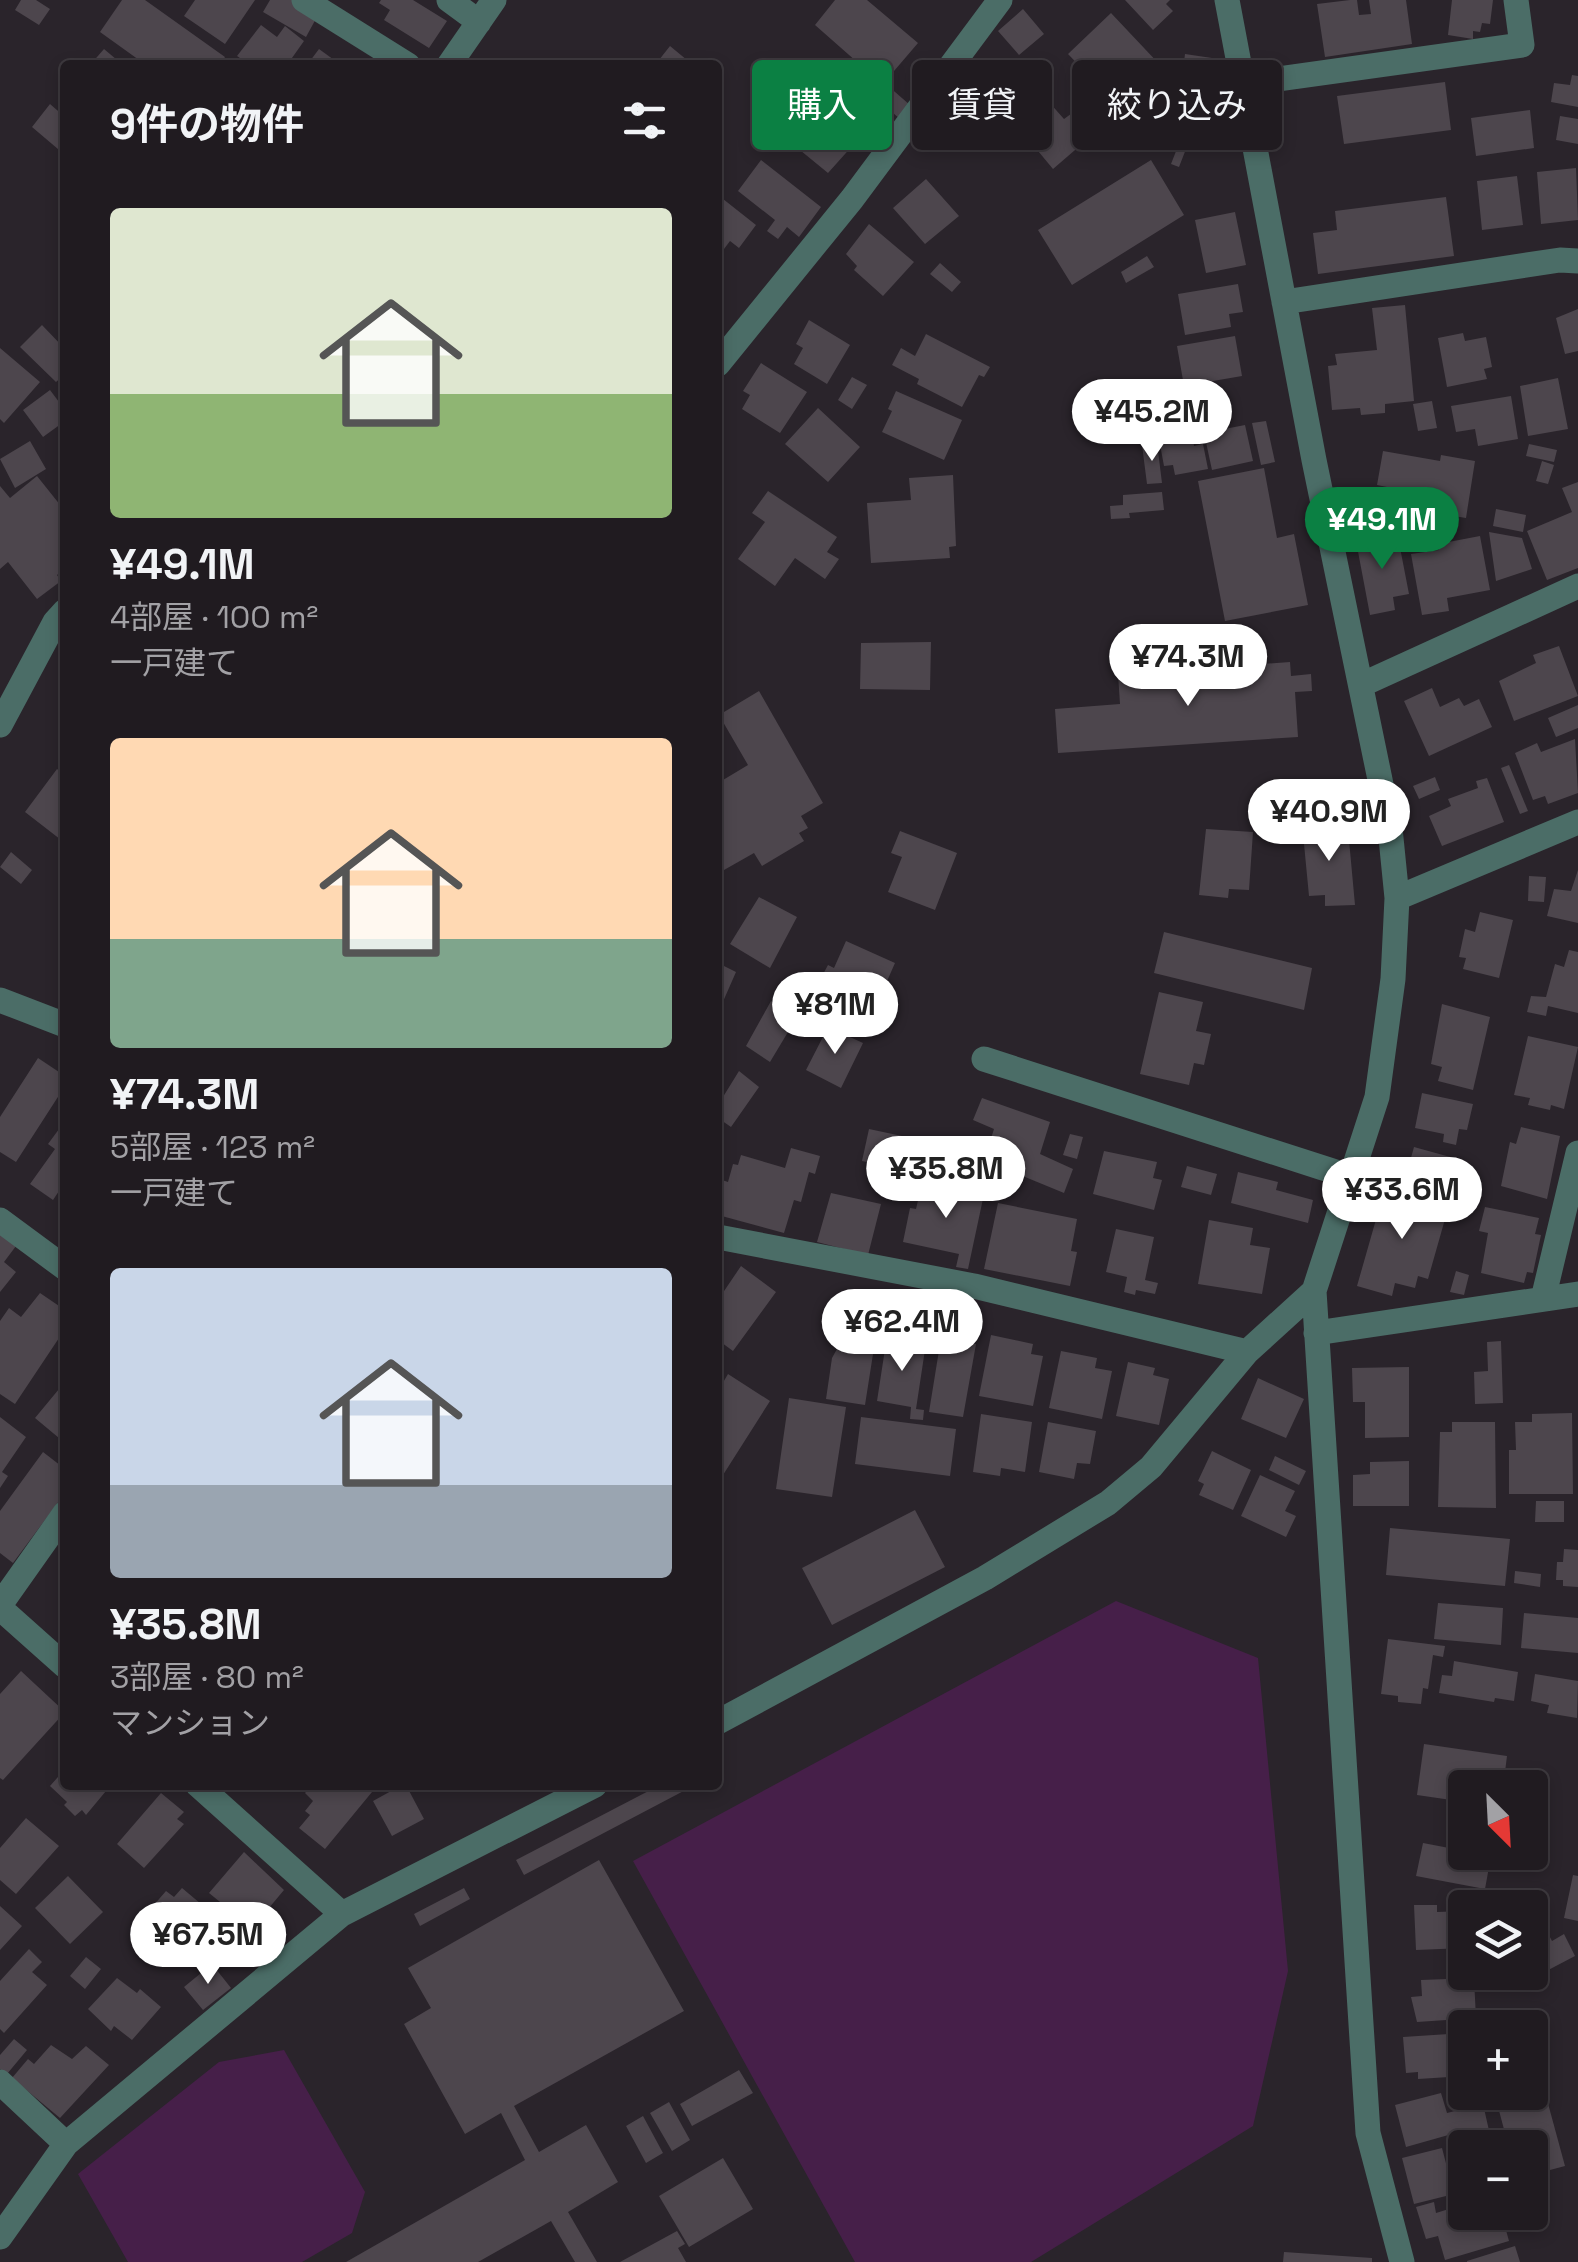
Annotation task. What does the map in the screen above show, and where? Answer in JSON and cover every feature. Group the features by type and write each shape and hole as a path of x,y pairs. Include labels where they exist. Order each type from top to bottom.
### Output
{"street":[{"path":"304,0 400,60"},
{"path":"449,0 479,22"},
{"path":"452,60 494,0"},
{"path":"722,359 852,199 1000,0"},
{"path":"1227,0 1238,60"},
{"path":"1282,78 1522,45 1516,0"},
{"path":"1255,150 1390,828 1397,898 1393,979 1377,1097 1314,1291 1368,2132 1402,2262"},
{"path":"1284,302 1560,260 1578,262"},
{"path":"1361,686 1578,586"},
{"path":"0,725 60,616"},
{"path":"1397,898 1578,822"},
{"path":"0,1000 60,1023"},
{"path":"984,1059 1350,1176"},
{"path":"1544,1299 1578,1153"},
{"path":"0,1220 60,1264"},
{"path":"722,1238 974,1286 1247,1352"},
{"path":"722,1720 985,1578 1108,1504 1150,1467 1247,1352 1314,1291"},
{"path":"1316,1333 1578,1294"},
{"path":"60,1520 0,1607 60,1661"},
{"path":"204,1790 342,1914"},
{"path":"0,2238 66,2144 342,1914 585,1790"},
{"path":"0,2082 66,2144"}],"shaded area":[{"path":"1116,1601 1258,1658 1288,1971 1253,2126 1031,2262 855,2262 633,1861"},
{"path":"284,2050 365,2192 352,2233 302,2262 128,2262 78,2174 219,2062"}],"building":[{"path":"21,0 36,0 50,9 39,25 15,10"},
{"path":"122,0 145,0 225,57 139,60 100,32"},
{"path":"195,0 255,0 225,44 184,16"},
{"path":"270,0 292,0 318,15 306,37 263,12"},
{"path":"413,0 447,21 429,48 384,20 390,10 379,3"},
{"path":"835,0 867,0 918,43 892,73 892,60 855,60 815,25"},
{"path":"1125,0 1170,0 1166,4 1173,11 1153,30"},
{"path":"1357,0 1359,15 1371,14 1369,0 1406,0 1412,44 1325,57 1317,4"},
{"path":"1452,0 1493,0 1490,24 1482,23 1480,32 1473,31 1473,39 1448,35"},
{"path":"1023,9 1044,34 1019,55 998,31"},
{"path":"1111,13 1155,60 1074,60 1068,54"},
{"path":"261,25 277,37 285,26 304,41 291,60 243,60 237,56"},
{"path":"670,46 687,60 659,60"},
{"path":"104,49 117,60 94,60"},
{"path":"319,49 334,60 311,60"},
{"path":"1185,54 1212,58 1212,60 1184,60"},
{"path":"1572,75 1578,76 1578,107 1551,102 1554,83 1570,85"},
{"path":"1445,82 1451,130 1344,144 1337,96"},
{"path":"892,89 910,105 899,118 892,112"},
{"path":"50,104 60,113 60,151 32,127"},
{"path":"1052,105 1064,119 1072,113 1072,150 1075,150 1053,169 1037,150 1052,150"},
{"path":"1530,110 1534,148 1476,156 1471,118"},
{"path":"1560,116 1578,119 1578,144 1556,140"},
{"path":"800,150 849,150 828,173"},
{"path":"1176,150 1186,150 1179,167 1171,164"},
{"path":"761,160 821,207 799,237 787,227 778,239 767,231 775,220 738,191"},
{"path":"1151,160 1184,215 1072,285 1038,230"},
{"path":"1576,168 1578,220 1541,224 1537,172"},
{"path":"1517,176 1523,225 1482,230 1477,181"},
{"path":"926,179 959,216 925,244 893,208"},
{"path":"1446,197 1454,256 1318,274 1313,233 1337,230 1335,211"},
{"path":"722,198 756,225 739,248 730,241 722,252"},
{"path":"1235,212 1246,265 1206,273 1195,220"},
{"path":"869,224 914,262 883,296 854,270 857,266 846,254"},
{"path":"1147,256 1154,267 1126,283 1121,272"},
{"path":"940,263 961,282 952,292 930,274"},
{"path":"1238,284 1243,312 1229,314 1231,327 1185,335 1178,294"},
{"path":"1405,305 1414,401 1385,404 1385,413 1361,415 1360,408 1332,410 1328,366 1337,365 1335,354 1377,350 1372,308"},
{"path":"1578,309 1578,351 1565,354 1556,318"},
{"path":"809,320 850,345 827,384 794,364 803,348 796,344"},
{"path":"42,325 60,344 60,378 56,382 20,347"},
{"path":"1463,333 1465,341 1486,337 1492,367 1484,369 1487,379 1447,387 1438,338"},
{"path":"926,334 990,367 984,377 979,375 962,407 917,384 919,379 892,365 901,348 915,356"},
{"path":"1235,336 1242,376 1184,386 1177,346"},
{"path":"0,348 40,382 4,423 0,419"},
{"path":"761,363 807,392 780,433 742,409 750,395 743,391"},
{"path":"852,377 867,385 852,409 838,400"},
{"path":"1558,378 1568,429 1528,436 1520,386"},
{"path":"50,390 60,403 60,425 43,437 23,410"},
{"path":"896,391 962,420 944,460 882,432"},
{"path":"1511,396 1518,439 1478,446 1475,429 1456,432 1451,406"},
{"path":"1432,401 1437,428 1418,431 1413,404"},
{"path":"818,408 860,447 828,482 785,444"},
{"path":"1266,421 1275,462 1261,465 1252,423"},
{"path":"1245,425 1253,461 1212,470 1204,433"},
{"path":"1192,433 1194,446 1203,444 1208,469 1175,475 1173,465 1164,466 1159,439"},
{"path":"30,441 46,469 15,488 0,459"},
{"path":"1157,443 1162,483 1147,484 1142,445"},
{"path":"1529,444 1557,450 1554,462 1526,456"},
{"path":"1383,451 1440,461 1441,455 1475,461 1466,518 1389,509 1392,488 1377,485"},
{"path":"1542,461 1554,465 1548,484 1536,481"},
{"path":"1264,468 1277,538 1294,534 1308,605 1225,621 1198,481"},
{"path":"953,475 956,546 949,547 950,558 871,563 867,503 911,500 909,478"},
{"path":"37,476 60,505 60,582 37,599 8,562 0,569 0,486 10,498"},
{"path":"1578,482 1578,568 1547,580 1527,531 1572,512 1562,488"},
{"path":"768,491 837,537 827,552 839,559 825,579 795,558 775,586 738,559 765,522 752,513"},
{"path":"1162,492 1164,510 1111,519 1110,506 1123,505 1123,495"},
{"path":"1496,509 1526,515 1523,532 1493,526"},
{"path":"1397,532 1409,594 1393,597 1395,610 1370,615 1356,541"},
{"path":"1489,532 1522,538 1532,569 1496,581"},
{"path":"1480,536 1490,590 1447,598 1449,611 1422,615 1411,554 1439,550 1438,544"},
{"path":"931,642 930,690 860,689 861,643"},
{"path":"1559,646 1578,696 1514,721 1499,681 1536,663 1533,655"},
{"path":"1290,662 1291,676 1311,674 1312,691 1295,692 1298,737 1058,753 1055,709 1120,704 1118,674"},
{"path":"1432,688 1440,707 1459,698 1464,706 1479,699 1492,727 1429,756 1404,701"},
{"path":"759,691 823,803 801,816 808,828 799,833 804,841 762,866 754,853 724,870 722,866 722,781 748,765 722,720 722,713"},
{"path":"1578,705 1578,728 1556,737 1548,718"},
{"path":"1575,739 1578,793 1548,804 1545,796 1533,800 1515,753 1537,743 1541,752"},
{"path":"1509,765 1528,811 1520,814 1501,768"},
{"path":"57,769 60,771 60,839 25,812"},
{"path":"1435,777 1440,790 1419,799 1413,786"},
{"path":"1487,778 1504,822 1442,846 1429,816 1451,806 1448,799 1478,788 1476,781"},
{"path":"1322,821 1324,830 1348,829 1355,905 1325,906 1325,895 1309,896 1302,823"},
{"path":"1206,829 1253,832 1249,890 1229,889 1228,898 1199,895"},
{"path":"900,831 957,853 935,910 888,892 902,857 891,853"},
{"path":"11,852 32,870 21,884 0,867"},
{"path":"1578,870 1578,923 1547,916 1554,889 1571,891"},
{"path":"1529,876 1546,877 1544,902 1528,901"},
{"path":"759,897 797,917 770,968 730,944"},
{"path":"1480,912 1513,920 1499,978 1463,969 1466,958 1459,957 1465,929 1475,932"},
{"path":"1164,932 1312,968 1304,1010 1154,973"},
{"path":"846,941 895,963 869,1022 819,1000 828,981 821,978 828,965 834,968"},
{"path":"1569,950 1578,952 1578,1013 1548,1006 1546,1016 1527,1012 1531,996 1546,997 1555,964 1564,967"},
{"path":"722,965 736,972 722,1004"},
{"path":"1159,992 1203,1002 1196,1031 1211,1034 1204,1065 1194,1063 1189,1085 1140,1074"},
{"path":"771,1001 797,1017 770,1062 746,1046"},
{"path":"1442,1004 1490,1017 1473,1090 1438,1081 1442,1067 1431,1064"},
{"path":"828,1027 863,1043 841,1088 806,1070"},
{"path":"1528,1036 1578,1047 1564,1109 1528,1105 1530,1098 1514,1095"},
{"path":"38,1058 60,1073 60,1094 16,1162 0,1152 0,1117"},
{"path":"739,1071 759,1087 731,1127 722,1121 722,1099"},
{"path":"1422,1093 1473,1104 1467,1130 1459,1129 1456,1145 1443,1142 1444,1134 1415,1128"},
{"path":"982,1098 1050,1122 1040,1154 1073,1169 1064,1193 984,1160 994,1129 973,1120"},
{"path":"1521,1127 1560,1136 1547,1199 1501,1186 1510,1142 1516,1144"},
{"path":"60,1128 60,1190 53,1200 30,1184 55,1149 48,1144"},
{"path":"869,1129 949,1146 942,1178 862,1161"},
{"path":"1070,1134 1083,1137 1077,1159 1063,1155"},
{"path":"1414,1147 1461,1160 1454,1187 1449,1186 1447,1197 1404,1183"},
{"path":"791,1148 820,1156 815,1174 809,1172 801,1202 794,1200 784,1233 722,1216 722,1180 728,1182 733,1164 738,1165 741,1155 785,1168"},
{"path":"1104,1151 1157,1162 1153,1178 1162,1180 1154,1210 1093,1194"},
{"path":"1187,1166 1217,1174 1211,1195 1181,1187"},
{"path":"1238,1172 1278,1182 1276,1190 1313,1200 1308,1223 1231,1203"},
{"path":"931,1183 984,1194 968,1269 956,1267 959,1254 903,1242 910,1208 916,1209 920,1192 929,1194"},
{"path":"1385,1188 1449,1205 1428,1279 1418,1276 1415,1288 1395,1283 1392,1296 1357,1286"},
{"path":"831,1193 881,1204 868,1255 817,1242"},
{"path":"998,1203 1077,1219 1071,1251 1077,1252 1070,1286 984,1269"},
{"path":"1485,1207 1539,1218 1535,1234 1541,1235 1533,1273 1527,1272 1524,1283 1481,1273 1488,1233 1479,1231"},
{"path":"1209,1220 1253,1228 1250,1245 1270,1248 1262,1294 1198,1284"},
{"path":"1116,1229 1154,1237 1145,1280 1158,1283 1155,1294 1124,1292 1127,1277 1106,1272"},
{"path":"0,1233 16,1246 4,1262 16,1272 0,1292"},
{"path":"741,1266 776,1292 733,1351 722,1343 722,1294"},
{"path":"1456,1271 1469,1275 1464,1295 1450,1292"},
{"path":"40,1293 60,1307 60,1336 15,1404 0,1394 0,1321 9,1308 21,1317"},
{"path":"904,1296 920,1299 915,1327 899,1324"},
{"path":"847,1331 876,1335 865,1405 826,1399 832,1358"},
{"path":"991,1335 1033,1344 1031,1354 1043,1356 1033,1406 979,1396"},
{"path":"887,1336 926,1343 916,1409 924,1410 923,1420 910,1419 911,1407 877,1401"},
{"path":"941,1338 976,1344 963,1417 929,1412"},
{"path":"1501,1341 1503,1403 1475,1404 1474,1372 1488,1371 1487,1342"},
{"path":"1061,1351 1097,1358 1095,1368 1112,1371 1102,1419 1049,1408"},
{"path":"1128,1362 1155,1368 1153,1375 1169,1379 1159,1425 1116,1416"},
{"path":"1409,1367 1409,1437 1365,1438 1365,1402 1353,1402 1352,1368"},
{"path":"728,1374 770,1401 723,1475 722,1474 722,1384"},
{"path":"1258,1378 1304,1399 1286,1438 1241,1419"},
{"path":"59,1389 60,1390 60,1439 35,1418"},
{"path":"789,1398 846,1407 832,1497 776,1489"},
{"path":"1572,1413 1573,1494 1509,1494 1509,1450 1516,1450 1515,1422 1532,1422 1532,1414"},
{"path":"981,1414 1032,1422 1025,1472 1001,1468 1000,1476 973,1472"},
{"path":"0,1417 26,1437 2,1472 8,1476 0,1488"},
{"path":"861,1417 956,1429 950,1476 855,1464"},
{"path":"1048,1422 1096,1431 1090,1464 1077,1463 1074,1479 1039,1472"},
{"path":"1452,1422 1495,1422 1496,1508 1438,1507 1440,1432 1452,1432"},
{"path":"1212,1451 1251,1470 1233,1510 1199,1495 1204,1484 1198,1481"},
{"path":"43,1452 60,1465 60,1500 13,1563 0,1553 0,1511"},
{"path":"1275,1456 1306,1471 1299,1485 1269,1470"},
{"path":"1409,1461 1409,1506 1353,1506 1353,1475 1370,1474 1370,1462"},
{"path":"1260,1475 1295,1491 1285,1511 1296,1516 1286,1537 1241,1516"},
{"path":"1536,1501 1564,1501 1564,1522 1535,1522"},
{"path":"915,1510 945,1567 832,1625 802,1568"},
{"path":"1390,1528 1510,1539 1505,1586 1386,1575"},
{"path":"1564,1549 1578,1550 1578,1587 1563,1586 1563,1580 1556,1580 1557,1562 1563,1562"},
{"path":"1515,1571 1541,1574 1540,1587 1514,1583"},
{"path":"1438,1603 1503,1608 1501,1645 1434,1639"},
{"path":"1524,1613 1578,1618 1578,1653 1521,1648"},
{"path":"1388,1639 1445,1646 1443,1657 1433,1655 1428,1689 1423,1688 1421,1704 1398,1702 1398,1696 1381,1694"},
{"path":"1454,1661 1518,1672 1514,1701 1495,1698 1494,1702 1439,1693 1442,1675 1452,1676"},
{"path":"21,1671 60,1707 60,1717 3,1780 0,1778 0,1694"},
{"path":"1535,1674 1578,1681 1577,1718 1547,1713 1549,1705 1531,1701"},
{"path":"1424,1744 1507,1756 1505,1770 1448,1770 1448,1800 1417,1795"},
{"path":"60,1775 60,1790 107,1790 86,1815 82,1810 75,1816 50,1786"},
{"path":"393,1790 409,1790 424,1819 392,1836 373,1801"},
{"path":"650,1790 686,1790 524,1875 516,1860"},
{"path":"372,1792 325,1849 299,1828 310,1815 305,1811 313,1801 305,1793"},
{"path":"161,1793 184,1812 177,1819 184,1824 144,1868 117,1844"},
{"path":"26,1818 59,1846 16,1894 0,1880 0,1848"},
{"path":"1423,1843 1448,1848 1448,1870 1488,1870 1485,1889 1416,1876"},
{"path":"244,1852 284,1890 252,1928 209,1893"},
{"path":"599,1860 684,2011 514,2106 539,2152 586,2125 618,2182 568,2212 597,2262 575,2262 551,2221 478,2262 346,2262 525,2160 501,2113 465,2134 404,2024 431,2008 408,1968"},
{"path":"1573,1875 1578,1876 1578,1921 1564,1918"},
{"path":"68,1876 103,1912 70,1944 35,1908"},
{"path":"182,1888 226,1925 215,1938 230,1951 221,1962 153,1906 166,1891 174,1897"},
{"path":"464,1888 470,1899 420,1926 414,1914"},
{"path":"1414,1905 1437,1905 1437,1912 1448,1912 1448,1949 1416,1950"},
{"path":"0,1906 22,1926 0,1950"},
{"path":"1548,1933 1552,1941 1564,1934 1575,1956 1548,1970"},
{"path":"268,1936 278,1945 263,1963 253,1954"},
{"path":"29,1949 42,1962 32,1972 47,1985 4,2033 0,2029 0,1981"},
{"path":"86,1957 101,1969 85,1989 70,1976"},
{"path":"212,1964 231,1988 203,2010 184,1987"},
{"path":"117,1978 137,1993 140,1989 161,2007 132,2040 114,2026 111,2031 88,2009"},
{"path":"1448,1979 1448,1990 1475,1990 1476,2010 1448,2010 1448,2020 1417,2022 1411,1997 1422,1996 1421,1980"},
{"path":"1448,2034 1448,2077 1418,2079 1418,2072 1406,2073 1403,2037"},
{"path":"14,2039 27,2050 7,2074 0,2069 0,2055"},
{"path":"51,2045 72,2059 86,2046 109,2065 60,2118 12,2078 28,2059 34,2064"},
{"path":"739,2070 753,2093 692,2126 680,2104"},
{"path":"1441,2093 1447,2113 1484,2110 1489,2130 1448,2130 1448,2135 1406,2147 1395,2105"},
{"path":"669,2102 690,2140 672,2151 650,2113"},
{"path":"1548,2104 1565,2166 1548,2171 1548,2130 1504,2130 1499,2110 1548,2110"},
{"path":"643,2116 663,2153 646,2163 626,2126"},
{"path":"1442,2148 1448,2171 1448,2196 1414,2204 1402,2158"},
{"path":"723,2158 753,2209 689,2247 659,2196"},
{"path":"1434,2202 1436,2213 1448,2209 1448,2230 1506,2230 1509,2241 1445,2260 1438,2236 1426,2239 1416,2207"},
{"path":"677,2231 685,2244 678,2248 686,2262 620,2262"},
{"path":"1515,2246 1520,2262 1467,2262 1467,2261"},
{"path":"1284,2252 1372,2258 1372,2262 1283,2262"}]}
